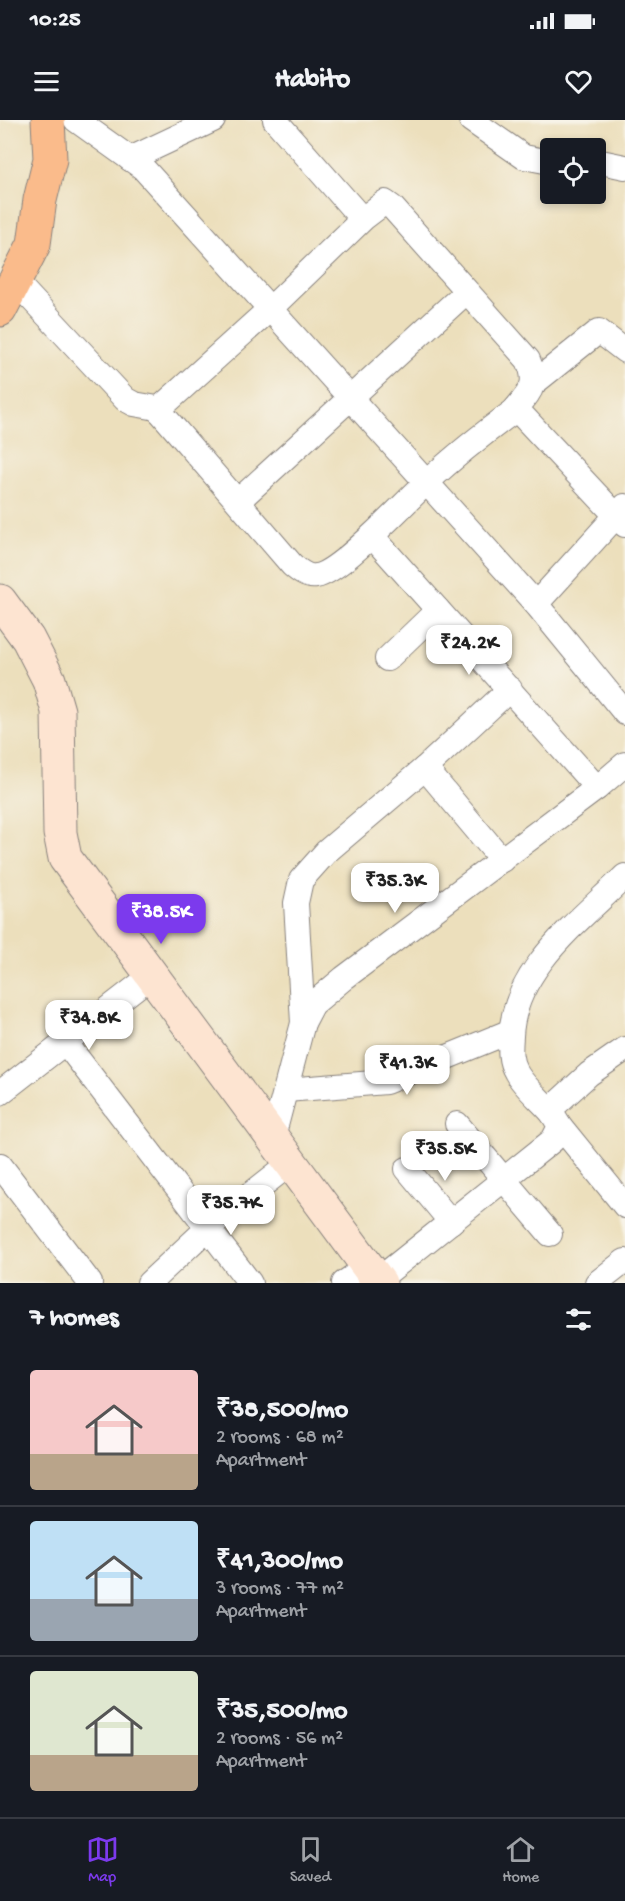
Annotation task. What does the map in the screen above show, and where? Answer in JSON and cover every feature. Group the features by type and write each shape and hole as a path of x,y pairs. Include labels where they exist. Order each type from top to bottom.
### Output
{"main road":[{"path":"29,120 32,158 40,200"},
{"path":"0,309 34,244 40,200 51,159 48,120"}],"street":[{"path":"76,120 143,168 353,398 536,604 625,713"},
{"path":"130,159 213,120"},
{"path":"275,120 362,219"},
{"path":"471,120 524,157 540,160"},
{"path":"606,163 625,167"},
{"path":"158,410 271,308 362,219 385,202 392,207 528,360 534,383"},
{"path":"15,281 125,399 158,410 292,565 308,575 316,576 331,568 372,536 468,445 514,411 534,383 599,331 625,351"},
{"path":"238,501 466,292"},
{"path":"514,411 521,414 622,515 536,604"},
{"path":"372,536 597,788"},
{"path":"0,601 28,639 49,680 58,711 60,832 65,858 282,1149 367,1278 451,1222 553,1140 556,1120 554,1106 589,1074 625,1049"},
{"path":"387,658 438,610"},
{"path":"303,1023 296,903 302,880 326,852 425,768 510,688"},
{"path":"149,1283 208,1227 282,1149 286,1090 303,1023 313,1005 344,978 597,788 625,764"},
{"path":"425,768 502,860"},
{"path":"625,876 546,955 524,987 512,1019 510,1056 516,1073 625,1206"},
{"path":"0,1093 152,975"},
{"path":"286,1090 386,1082 511,1031"},
{"path":"65,1042 250,1283"},
{"path":"457,1124 549,1234"},
{"path":"0,1165 90,1283"},
{"path":"407,1169 451,1222"},
{"path":"597,1283 624,1265"}]}
